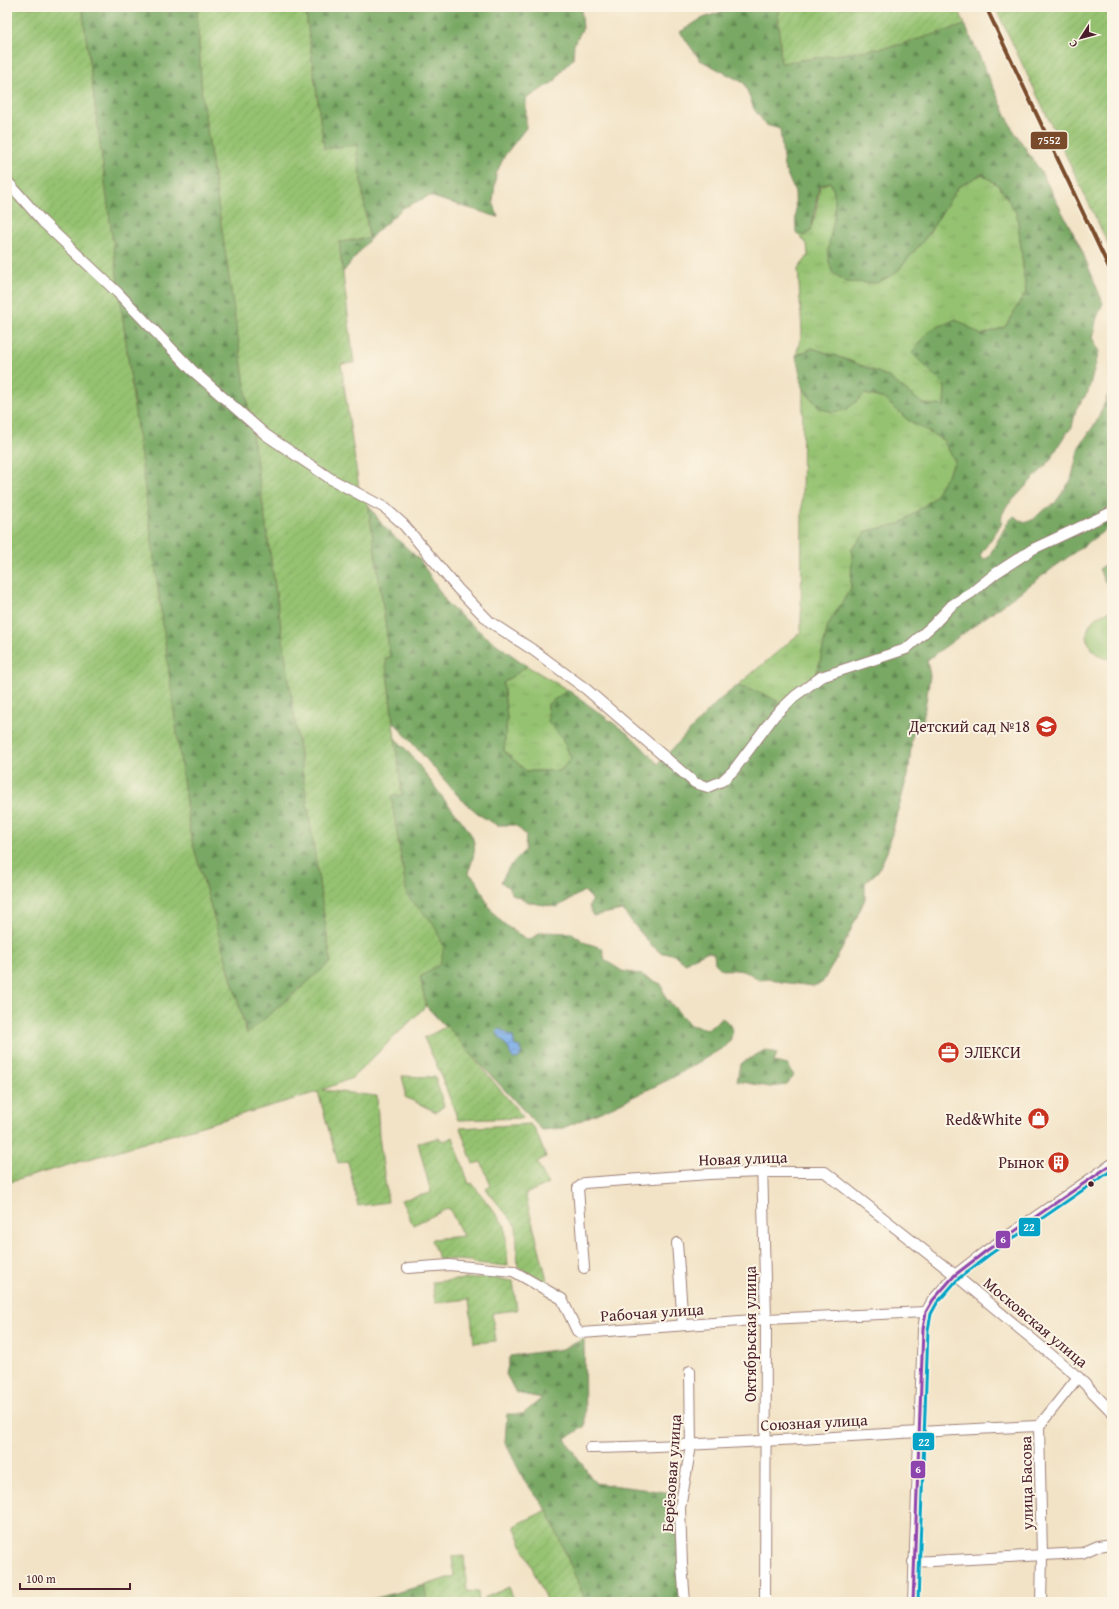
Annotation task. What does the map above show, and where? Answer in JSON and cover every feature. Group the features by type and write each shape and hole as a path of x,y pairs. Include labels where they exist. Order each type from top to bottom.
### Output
{"street":[{"path":"7,181 43,222 118,293 192,370 266,435 331,479 385,508 403,524 458,589 490,622 533,650 586,689 695,783 708,787 722,781 733,771 775,715 795,696 821,677 878,660 906,649 933,625 952,605 971,593 996,572 1033,549 1112,512"},
{"path":"913,1602 913,1562 923,1329 926,1312 932,1300 955,1275 986,1251 1112,1164"},
{"name":"Новая улица","path":"584,1268 578,1188 584,1183 762,1167 820,1171 831,1175 955,1275"},
{"name":"Октябрьская улица","path":"762,1167 766,1319 765,1602"},
{"path":"676,1244 683,1325"},
{"name":"Рабочая улица","path":"408,1268 449,1265 513,1271 562,1299 572,1324 577,1331 582,1333 766,1319 926,1312"},
{"name":"Московская улица","path":"955,1275 1078,1377 1112,1412"},
{"name":"Берёзовая улица","path":"685,1602 680,1508 691,1446 690,1371"},
{"name":"улица Басова","path":"1040,1602 1042,1556 1040,1426 1078,1377"},
{"name":"Союзная улица","path":"590,1448 691,1446 919,1431 1040,1426"},
{"path":"913,1562 1082,1553 1098,1546 1112,1544"}],"green space":[{"path":"7,7 82,7 190,834 247,1034 331,962 202,95 197,7 305,7 324,149 356,145 369,238 339,242 354,363 341,364 360,495 368,504 390,657 385,658 402,795 391,796 407,896 433,923 444,947 440,964 420,977 426,1006 352,1078 322,1090 377,1096 379,1136 388,1202 358,1206 348,1162 338,1163 318,1092 7,1183"},
{"path":"82,7 197,7 202,95 331,962 247,1034 190,834"},
{"path":"305,7 561,7 573,9 574,7 581,7 583,28 574,44 573,59 562,70 555,81 526,99 526,128 505,155 496,174 493,202 498,217 429,196 403,208 374,234 343,272 339,242 369,237 356,145 324,149"},
{"path":"733,7 778,7 781,63 894,46 965,25 1012,128 1041,172 1080,246 1103,303 1096,320 1093,339 1099,352 1088,392 1076,409 1072,427 1063,438 1049,462 1006,507 1002,515 1001,525 980,555 983,559 988,558 1008,522 1014,516 1025,523 1034,519 1041,512 1055,503 1071,480 1079,447 1097,421 1110,390 1110,369 1112,368 1112,525 927,660 930,676 923,720 912,737 909,768 887,852 878,871 865,883 865,899 842,949 822,983 813,986 781,982 772,979 759,980 746,972 722,970 715,963 714,954 708,951 686,963 674,954 661,953 650,944 622,910 593,916 589,906 592,899 584,891 557,907 531,903 513,895 508,887 501,882 509,867 525,850 526,835 515,825 497,825 481,816 460,798 393,721 385,658 390,657 368,504 383,526 420,560 448,605 484,635 527,666 503,683 507,718 504,751 526,771 560,771 571,758 562,738 548,721 548,704 568,690 631,736 658,764 718,701 737,686 762,693 785,705 813,683 820,662 828,625 851,588 852,549 867,531 900,524 934,498 955,461 943,440 908,420 885,399 865,394 846,410 832,412 819,408 803,388 796,356 812,348 853,362 887,376 923,404 944,406 945,386 912,353 929,331 956,319 981,335 1005,327 1026,292 1017,214 999,186 982,174 958,187 927,236 896,273 877,283 846,282 832,272 828,253 834,216 835,198 830,182 819,186 811,231 804,236 796,233 795,192 784,167 780,129 766,125 754,109 744,83 700,60 680,32 701,19"},
{"path":"778,7 958,7 965,25 894,46 781,63"},
{"path":"995,7 1112,7 1112,252"},
{"path":"982,174 999,186 1017,214 1026,292 1005,327 981,335 956,319 912,353 945,386 944,406 923,404 887,376 853,362 812,348 796,356 802,332 798,269 808,256 807,244 796,233 804,235 815,217 820,186 830,182 835,198 835,217 828,252 896,273 927,236 958,187"},
{"path":"803,388 819,408 846,410 865,394 885,399 908,420 943,440 955,461 934,498 900,524 867,531 852,549 851,588 828,625 820,662 813,683 785,706 762,693 737,686 801,632"},
{"path":"1112,560 1112,582 1105,583 1099,569"},
{"path":"1112,610 1112,659 1100,656 1095,652 1088,642 1087,636 1088,629 1095,618"},
{"path":"527,666 568,690 548,704 549,721 562,738 571,758 560,771 526,771 504,751 507,718 503,683"},
{"path":"395,738 414,759 473,838 473,858 468,873 479,885 489,906 504,924 529,940 541,932 572,933 586,943 602,948 605,960 622,971 639,974 661,984 665,997 690,1025 708,1029 722,1018 726,1021 731,1027 732,1035 726,1046 672,1078 612,1107 563,1128 542,1130 426,1006 420,977 440,964 433,923 407,896 391,796 402,794"},
{"path":"447,1026 524,1118 458,1120 439,1070 424,1038"},
{"path":"765,1050 777,1053 774,1062 788,1065 794,1076 786,1085 770,1087 737,1081 740,1064"},
{"path":"402,1076 435,1077 444,1106 436,1112 405,1097"},
{"path":"529,1124 535,1129 546,1157 537,1162 548,1184 525,1194 548,1283 518,1267 516,1226 486,1189 491,1186 481,1162 473,1164 460,1128"},
{"path":"453,1137 469,1184 472,1183 505,1226 508,1266 473,1263 471,1261 439,1259 431,1240 432,1239 463,1236 449,1208 413,1225 401,1200 431,1193 418,1143 438,1138 444,1141"},
{"path":"487,1277 513,1281 517,1310 492,1313 496,1341 474,1343 469,1299 435,1303 432,1282"},
{"path":"584,1339 585,1426 565,1439 595,1483 673,1493 685,1602 586,1602 547,1510 524,1480 505,1442 507,1414 523,1414 542,1398 516,1393 506,1374 510,1356 562,1349"},
{"path":"547,1510 586,1602 547,1602 514,1526"},
{"path":"464,1556 467,1591 478,1592 479,1602 427,1602 425,1585 454,1576 452,1557"},
{"path":"425,1585 427,1602 374,1602 372,1599"},
{"path":"509,1587 515,1602 485,1602 484,1598"}],"water":[{"path":"500,1029 513,1037 515,1046 520,1047 522,1052 519,1058 514,1059 511,1056 508,1048 496,1031"}],"transit line":[{"name":"7552","path":"986,7 1112,274"},
{"name":"6","path":"913,1602 923,1329 926,1312 933,1300 955,1275 986,1251 1112,1164"},
{"name":"22","path":"918,1602 928,1330 931,1314 937,1303 958,1279 989,1255 1112,1170"}],"place":[{"name":"Детский сад №18","path":"1046,726"},
{"name":"ЭЛЕКСИ","path":"948,1052"},
{"name":"Red&White","path":"1038,1119"},
{"name":"Рынок","path":"1059,1162"}]}
